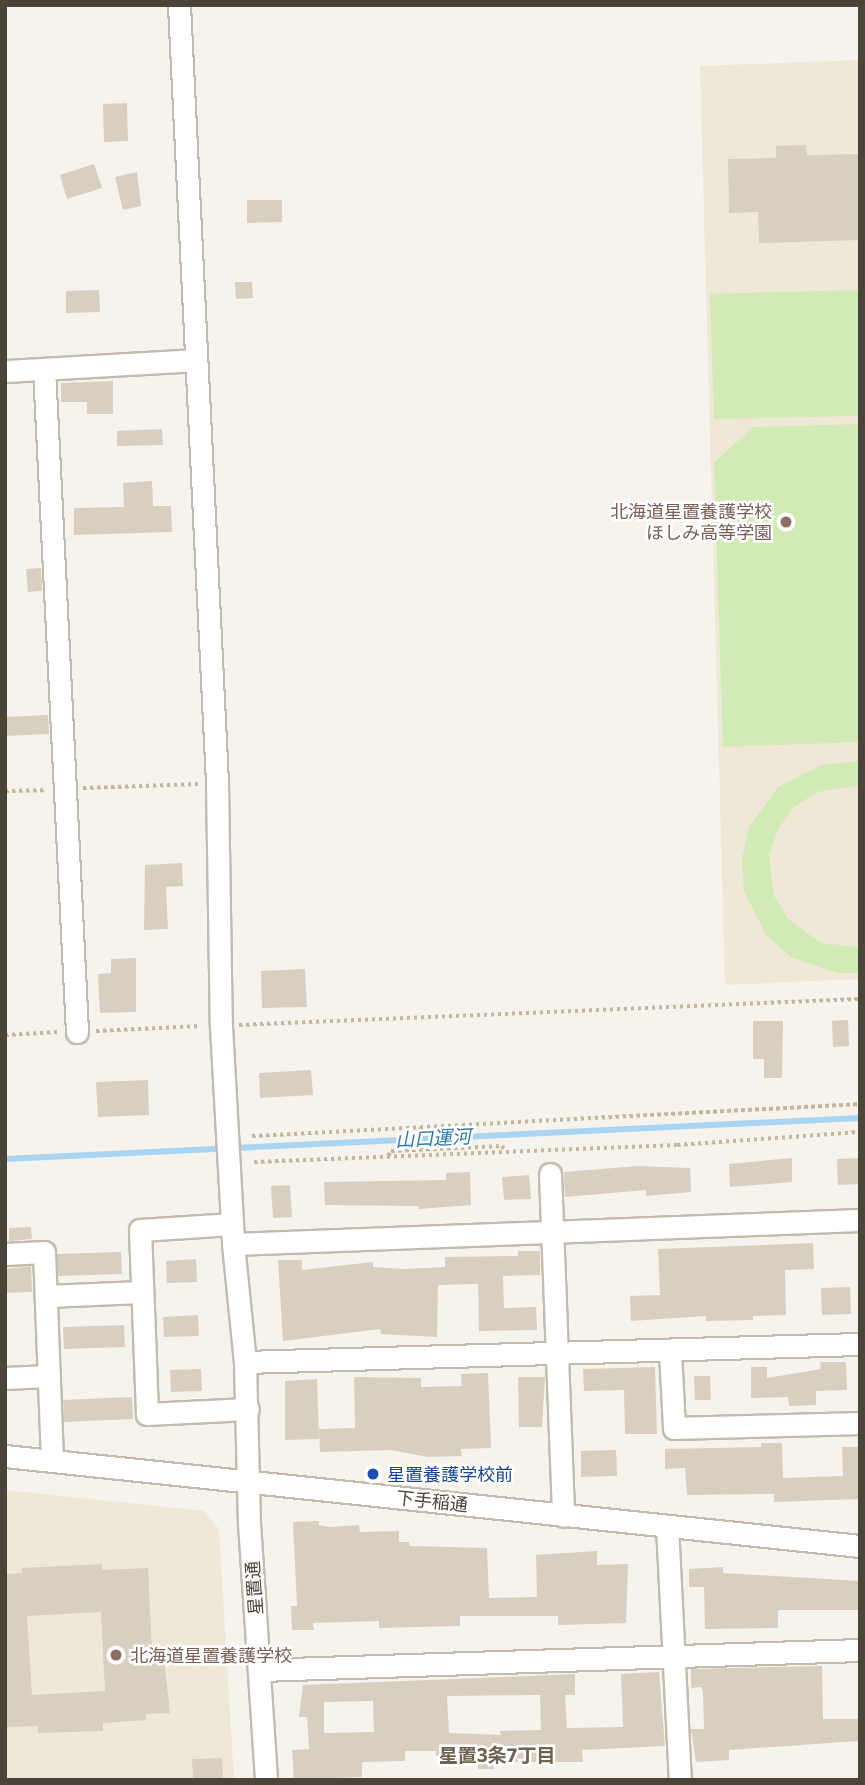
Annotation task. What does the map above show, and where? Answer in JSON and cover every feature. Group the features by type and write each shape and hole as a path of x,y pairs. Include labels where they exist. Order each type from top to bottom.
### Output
{"street":[{"name":"星置通","path":"179,5 217,783 221,1026 232,1234 246,1362 251,1481 249,1523 266,1780"},
{"path":"5,372 196,360"},
{"path":"44,369 77,1032"},
{"path":"550,1174 563,1516"},
{"path":"248,1409 147,1413 140,1230 232,1234 553,1232 860,1220"},
{"path":"5,1254 44,1252 52,1460"},
{"path":"46,1296 142,1292"},
{"path":"246,1362 557,1355 860,1344"},
{"path":"670,1351 674,1428 860,1423"},
{"path":"5,1378 49,1376"},
{"name":"下手稲通","path":"5,1456 860,1546"},
{"path":"667,1526 680,1780"},
{"path":"260,1670 860,1650"}],"path":[{"path":"5,791 217,783"},
{"path":"5,1035 860,999"},
{"path":"252,1136 860,1104"},
{"path":"421,1127 422,1149"},
{"path":"254,1162 507,1152 860,1132"},
{"path":"388,1156 391,1151 502,1146 507,1152"}],"shaded area":[{"name":"北海道星置養護学校 ほしみ高等学園","path":"860,60 860,979 725,985 700,66"},
{"name":"北海道星置養護学校","path":"5,1490 204,1511 219,1529 234,1780 5,1780"}],"green space":[{"path":"860,290 860,416 714,419 710,294"},
{"path":"860,424 860,742 723,747 714,463 753,427"},
{"path":"860,761 860,785 817,792 794,807 778,829 769,855 774,896 788,919 821,943 860,947 860,973 837,973 791,957 766,935 744,891 742,858 749,827 778,787 821,765"}],"building":[{"path":"127,103 128,141 104,142 103,104"},
{"path":"806,145 807,155 860,154 860,240 759,243 758,212 729,213 728,159 776,158 776,146"},
{"path":"94,164 102,188 67,199 60,175"},
{"path":"137,172 141,206 123,210 115,177"},
{"path":"247,200 282,200 282,222 247,223"},
{"path":"235,282 252,282 253,298 236,299"},
{"path":"99,290 100,312 66,313 66,291"},
{"path":"113,381 113,414 87,414 87,402 61,402 61,383"},
{"path":"162,429 163,445 117,446 117,431"},
{"path":"152,481 153,506 171,506 172,532 74,535 74,508 124,507 123,483"},
{"path":"41,568 42,591 28,592 26,569"},
{"path":"48,715 49,734 5,736 5,717"},
{"path":"182,863 183,886 166,887 168,929 144,930 145,865"},
{"path":"136,958 136,1012 100,1013 98,974 111,973 111,959"},
{"path":"305,969 307,1007 262,1008 261,971"},
{"path":"848,1020 849,1046 833,1047 832,1021"},
{"path":"753,1021 783,1021 782,1078 764,1078 764,1059 753,1059"},
{"path":"311,1070 313,1095 260,1098 259,1073"},
{"path":"148,1080 149,1115 98,1117 96,1082"},
{"path":"792,1158 792,1182 730,1187 729,1164"},
{"path":"860,1158 860,1184 838,1185 837,1159"},
{"path":"638,1166 690,1168 691,1192 646,1196 646,1190 565,1197 564,1172"},
{"path":"470,1172 471,1205 419,1209 418,1206 325,1205 324,1182 446,1180 446,1173"},
{"path":"529,1175 531,1199 504,1200 502,1177"},
{"path":"290,1185 292,1217 273,1218 271,1186"},
{"path":"31,1227 32,1239 9,1241 9,1228"},
{"path":"813,1243 814,1269 785,1270 786,1315 753,1316 753,1320 706,1321 706,1316 631,1321 630,1296 660,1295 658,1249"},
{"path":"518,1251 540,1251 540,1275 503,1276 504,1308 536,1307 537,1330 479,1331 478,1284 438,1285 437,1337 381,1334 380,1329 283,1341 278,1260 302,1260 302,1270 373,1262 373,1267 405,1269 445,1267 445,1257 518,1256"},
{"path":"121,1252 122,1274 58,1276 57,1254"},
{"path":"196,1259 197,1282 167,1283 166,1261"},
{"path":"31,1266 32,1292 5,1293 5,1269"},
{"path":"850,1287 851,1314 822,1315 821,1288"},
{"path":"198,1315 199,1336 164,1337 163,1317"},
{"path":"124,1325 125,1347 64,1349 63,1327"},
{"path":"820,1362 846,1362 847,1390 816,1391 816,1405 789,1406 788,1397 751,1398 751,1367 767,1367 767,1378 821,1369"},
{"path":"655,1367 657,1434 625,1434 624,1390 584,1391 583,1369"},
{"path":"201,1369 202,1391 171,1392 170,1370"},
{"path":"488,1373 491,1448 461,1449 462,1456 428,1457 390,1450 320,1452 319,1429 355,1428 354,1377 421,1378 421,1387 462,1386 461,1374"},
{"path":"694,1376 710,1376 711,1400 695,1400"},
{"path":"518,1377 545,1377 542,1427 519,1427"},
{"path":"317,1379 319,1439 285,1440 285,1381"},
{"path":"132,1397 133,1419 64,1422 63,1400"},
{"path":"761,1443 782,1443 783,1478 843,1476 842,1447 860,1447 860,1499 774,1502 774,1494 687,1495 685,1468 665,1469 665,1449 761,1447"},
{"path":"616,1450 617,1476 581,1477 581,1451"},
{"path":"319,1521 319,1525 329,1527 359,1525 360,1532 399,1531 399,1542 409,1542 410,1546 487,1548 489,1598 537,1597 536,1555 597,1551 597,1565 628,1564 626,1623 558,1625 558,1616 460,1616 460,1626 379,1628 379,1621 313,1623 314,1630 292,1630 291,1606 297,1606 293,1522"},
{"path":"102,1564 102,1570 148,1568 152,1650 163,1650 170,1713 146,1714 146,1720 103,1723 103,1731 38,1733 38,1726 5,1727 5,1574 22,1573 22,1568","holes":["101,1612 105,1691 32,1695 27,1616"]},
{"path":"723,1567 723,1573 860,1581 860,1610 778,1610 778,1628 705,1629 704,1587 689,1587 689,1569"},
{"path":"822,1666 823,1719 859,1719 859,1741 729,1750 729,1760 696,1762 691,1729 704,1729 703,1692 701,1687 691,1688 691,1669"},
{"path":"659,1672 665,1746 582,1750 583,1762 494,1762 494,1769 478,1769 477,1759 436,1756 436,1751 405,1751 405,1761 362,1762 362,1777 294,1780 292,1750 309,1749 307,1717 299,1717 303,1685 575,1674 575,1695 565,1695 567,1728 623,1727 621,1674","holes":["540,1695 541,1730 500,1731 501,1735 449,1733 447,1696","373,1701 374,1732 324,1733 324,1702"]},
{"path":"222,1758 223,1780 193,1780 192,1759"}],"waterway":[{"name":"山口運河","path":"5,1159 860,1118"}],"place":[{"name":"北海道星置養護学校 ほしみ高等学園","path":"786,522"},
{"name":"星置養護学校前","path":"373,1474"},
{"name":"北海道星置養護学校","path":"116,1655"}],"district":[{"name":"星置3条7丁目","path":"497,1755"}]}
